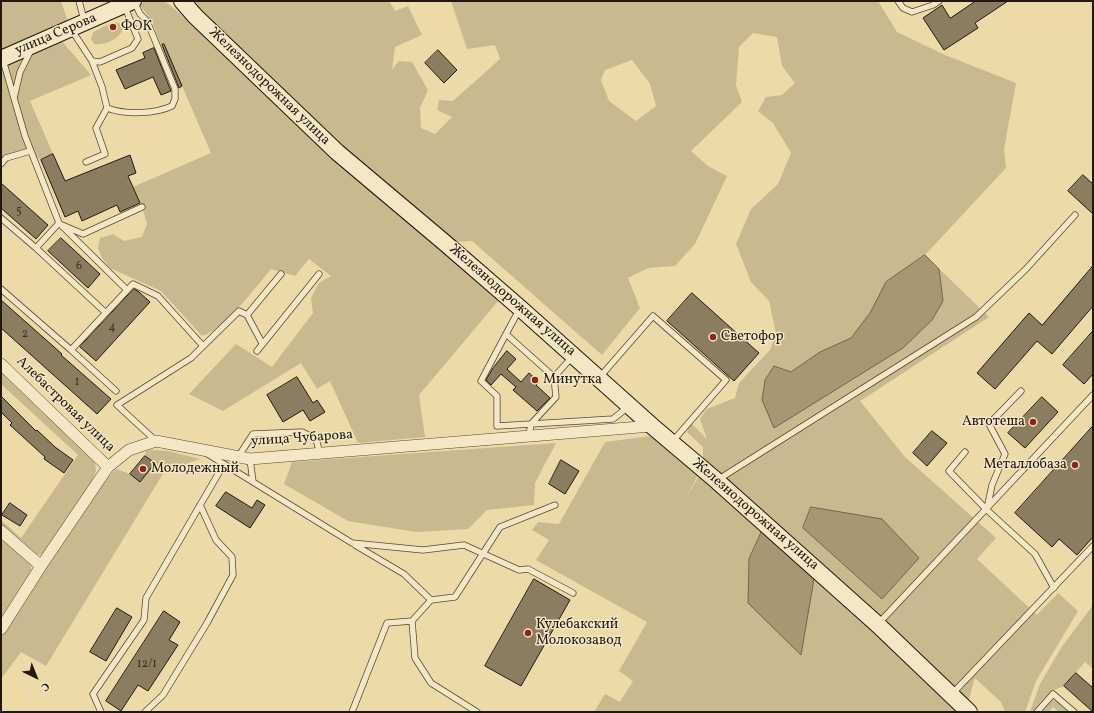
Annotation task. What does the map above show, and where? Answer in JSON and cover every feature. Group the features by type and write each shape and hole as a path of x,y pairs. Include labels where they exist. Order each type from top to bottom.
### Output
{"street":[{"name":"Железнодорожная улица","path":"182,1 195,16 337,152 520,308 652,426 717,481 877,624 968,712"},
{"name":"улица Серова","path":"2,58 33,46 130,2"},
{"name":"Алебастровая улица","path":"1,364 108,467"},
{"name":"улица Чубарова","path":"1,629 41,566 108,467 130,450 156,441 250,459 652,426"},
{"path":"1,531 41,566"}],"lane":[{"path":"79,1 78,26 102,87 107,108 96,128 105,154 86,162"},
{"path":"898,1 903,8 912,12 933,5 938,1"},
{"path":"92,61 100,62 132,48 138,39 130,2"},
{"path":"107,108 117,112 162,111 172,106 175,99 175,89 147,21 130,2"},
{"path":"14,98 20,72 33,46"},
{"path":"2,58 30,151 59,223 127,290"},
{"path":"1,164 6,158 30,151"},
{"path":"59,223 83,234 142,207"},
{"path":"717,481 976,317 1026,269 1075,215"},
{"path":"1,218 36,248 106,313"},
{"path":"36,248 59,223"},
{"path":"247,315 281,274"},
{"path":"257,351 319,274"},
{"path":"71,350 133,284 158,296 203,346"},
{"path":"1,289 116,391"},
{"path":"520,308 481,382 497,396 497,426 613,419 630,406"},
{"path":"156,441 117,405 191,358 239,311 247,315 262,343"},
{"path":"599,378 653,316 726,380 672,442"},
{"path":"506,334 554,377 556,397 531,424 529,436"},
{"path":"554,377 574,356"},
{"path":"987,510 992,485 1005,454 989,424 1021,391"},
{"path":"877,624 987,510 1093,396"},
{"path":"238,457 253,434 288,432 302,432 316,439 320,454"},
{"path":"199,449 404,574 431,600"},
{"path":"965,452 949,471 987,510 1035,554 1054,588"},
{"path":"250,459 253,482"},
{"path":"101,712 93,694 144,620 146,598 224,464"},
{"path":"145,712 163,695 207,623 233,575 232,557 216,540 200,505"},
{"path":"477,712 431,683 415,658 412,622 431,600 455,598 500,527 555,505"},
{"path":"352,543 423,550 464,545 519,570 528,569 572,593"},
{"path":"950,695 1093,546"},
{"path":"352,712 387,623 412,622"},
{"path":"1037,712 1054,694 1074,712"}],"shaded area":[{"path":"1,1 61,1 69,25 1,53"},
{"path":"146,1 163,1 170,5 499,300 419,395 425,437 358,443 330,381 317,389 301,363 223,411 189,394 236,344 272,367 313,313 311,298 319,283 331,276 309,259 295,276 271,269 230,317 211,332 202,336 161,291 110,268 102,258 98,248 100,238 113,234 124,241 142,237 147,224 142,207 133,187 211,153 164,44 161,45 152,21 139,4"},
{"path":"195,1 389,1 395,11 408,6 422,35 395,47 392,70 399,61 412,62 428,90 420,108 421,128 435,134 452,117 437,110 439,100 453,101 500,59 495,45 467,49 451,1 878,1 897,32 945,55 1016,83 1004,149 1006,168 925,255 989,317 860,401 905,457 996,538 977,559 1037,615 1058,593 1078,611 1036,681 1025,712 1005,712 1001,702 975,678 966,709 967,712 594,712 605,694 620,702 633,681 619,671 647,622 536,560 549,540 532,530 538,522 559,524 605,442 651,436 698,475 684,501 703,469 703,447 687,432 691,423 707,439 700,419 707,409 735,398 739,383 770,350 776,333 769,301 751,282 736,244 751,209 778,184 791,153 773,123 758,111 766,97 782,95 795,83 782,66 777,37 753,33 739,47 736,85 742,102 691,151 708,166 727,176 695,244 675,266 648,268 628,278 640,308 602,355 472,241 451,242 339,148 200,14","holes":["632,60 650,84 656,106 636,121 609,101 601,80 605,70"]},
{"path":"114,22 119,23 123,29 121,33 115,39 107,43 94,44 91,39 93,32"},
{"path":"61,40 91,75 30,101 53,154 41,160 30,151 7,160 1,166 1,65"},
{"path":"925,255 939,269 943,301 932,320 903,348 774,428 762,400 765,380 774,366 791,372 820,352 851,338 870,313 886,282"},
{"path":"1,369 95,462 96,471 93,480 43,554 36,555 1,527 1,520 21,538 78,455 1,384"},
{"path":"556,443 535,483 534,505 487,510 468,529 416,532 348,521 284,484 292,462"},
{"path":"146,451 168,451 200,459 164,472 46,666 21,652 1,679 1,638 44,569 102,484 116,469 130,474 154,463 145,456"},
{"path":"811,507 882,519 919,558 882,599 803,528"},
{"path":"762,531 814,579 801,655 748,603 749,559"},
{"path":"1,535 31,564 32,572 1,621"},
{"path":"1093,605 1093,669 1085,662 1064,686 1054,690 1033,712 1030,712 1040,684 1061,648"},
{"path":"1052,700 1057,701 1070,712 1059,712 1053,707 1049,712 1040,712"}],"building":[{"path":"976,1 1008,1 975,23 978,28 944,50 923,18 942,5 950,18"},
{"path":"164,44 182,86 179,88 162,45"},
{"path":"154,48 171,91 161,95 153,77 125,89 116,70 145,58 143,53"},
{"path":"438,50 457,70 444,83 425,63"},
{"path":"53,154 65,181 130,155 136,173 128,176 140,203 120,212 117,205 82,221 78,211 65,217 41,160"},
{"path":"1083,175 1093,184 1093,214 1068,191"},
{"path":"1,183 48,225 36,239 1,208"},
{"path":"61,238 100,274 88,288 48,251"},
{"path":"1093,266 1093,306 1052,354 1037,341 995,389 977,373 1029,313 1042,325"},
{"path":"134,289 150,302 96,361 80,347"},
{"name":"Светофор","path":"692,293 759,353 734,381 667,321"},
{"path":"1,300 111,399 97,414 1,328"},
{"path":"1093,331 1093,374 1084,384 1063,365"},
{"path":"507,351 516,359 507,369 521,382 529,373 539,382 536,385 550,398 537,411 513,390 516,387 501,374 491,385 486,380 493,368"},
{"path":"297,377 313,403 317,400 325,412 310,421 303,410 283,422 267,395"},
{"path":"1,396 36,431 37,430 55,447 73,460 64,473 44,459 45,457 10,425 12,423 1,412"},
{"name":"Автотеша","path":"1042,397 1058,412 1025,448 1008,433"},
{"name":"Металлобаза","path":"1093,426 1093,537 1077,555 1059,539 1052,547 1015,513"},
{"path":"932,431 947,443 927,466 913,453"},
{"name":"Молодежный","path":"145,456 155,463 140,482 130,474"},
{"path":"561,460 579,471 565,494 549,484"},
{"path":"226,492 252,508 257,500 265,505 250,528 216,506"},
{"path":"10,503 27,515 20,526 2,515"},
{"name":"Кулебакский Молокозавод","path":"534,579 570,600 521,686 485,666"},
{"path":"117,608 132,617 106,661 90,652"},
{"path":"164,611 180,622 169,640 178,645 148,691 138,685 121,711 106,701"},
{"path":"1076,673 1093,688 1093,712 1064,686"}],"place":[{"name":"ФОК","path":"113,27"},
{"name":"Светофор","path":"713,337"},
{"name":"Минутка","path":"535,380"},
{"name":"Автотеша","path":"1033,422"},
{"name":"Металлобаза","path":"1075,465"},
{"name":"Молодежный","path":"143,469"},
{"name":"Кулебакский Молокозавод","path":"528,633"}]}
